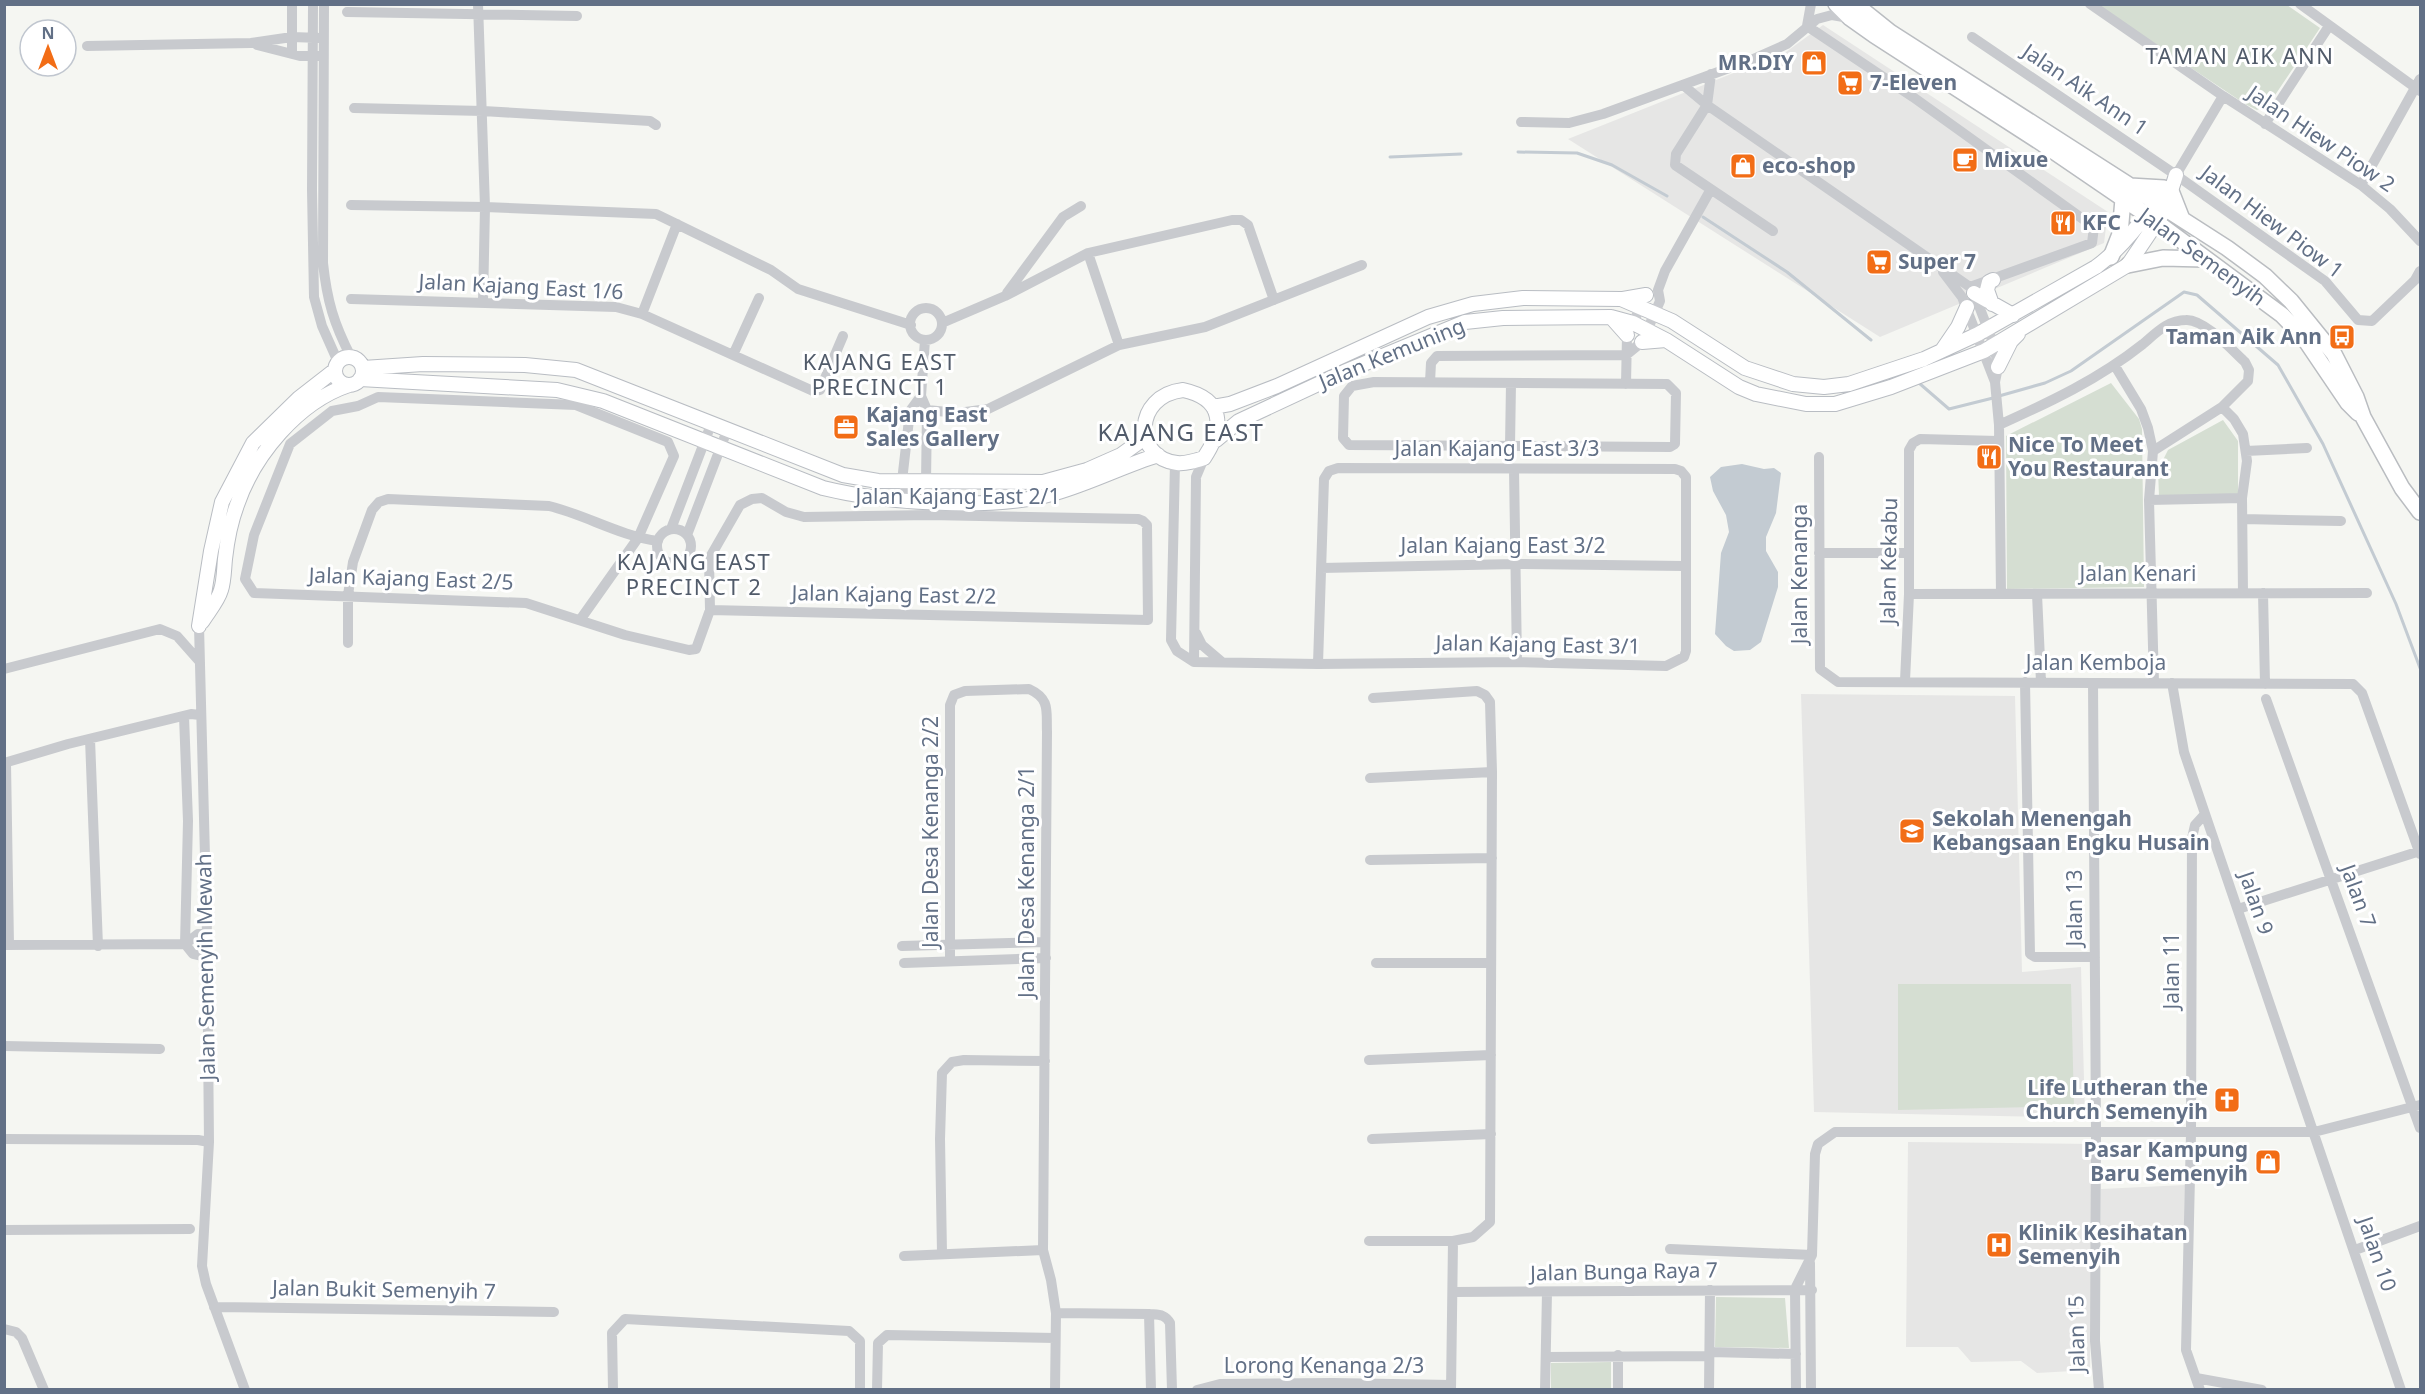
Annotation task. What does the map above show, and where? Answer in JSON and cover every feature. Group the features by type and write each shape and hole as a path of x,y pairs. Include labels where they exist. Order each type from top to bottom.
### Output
{"main road":[{"name":"Jalan Semenyih","path":"1836,4 1852,11 2156,213 2204,259 2282,315 2304,338 2348,403 2363,417"},
{"path":"2110,256 2120,234 2126,192 2167,190 2182,219"},
{"name":"Jalan Semenyih","path":"2156,213 2182,219 2227,248 2265,276 2291,301 2334,354 2356,397 2363,417 2402,488 2421,512"},
{"path":"2128,265 2163,258 2204,259"}],"street":[{"path":"292,4 292,54"},
{"path":"313,4 318,38 314,297 322,326 341,363 340,382 423,363 576,370 843,475 907,487 925,501"},
{"path":"318,38 324,4"},
{"path":"1807,26 1811,4"},
{"name":"Jalan Hiew Piow 2","path":"2090,4 2223,96 2361,185 2390,209 2421,242"},
{"path":"2300,4 2419,86 2361,185"},
{"path":"347,12 478,10 577,16"},
{"path":"478,10 486,207 483,302"},
{"path":"1521,122 1569,123 1603,114 1787,44 1817,19 1852,11"},
{"path":"1807,26 1913,97 2094,227 2092,243 1972,290"},
{"path":"2265,124 2329,26"},
{"path":"87,46 251,43 292,37 318,38"},
{"name":"Jalan Aik Ann 1","path":"1972,37 2176,175"},
{"path":"251,43 292,54 318,56"},
{"path":"1711,74 1707,105 1676,154 1675,165 1773,231"},
{"path":"1683,85 1707,105 1992,304 2013,315"},
{"path":"2156,213 2167,190 2223,96"},
{"path":"354,108 483,111 650,121 656,125"},
{"name":"Jalan Hiew Piow 1","path":"2176,175 2325,281 2358,320 2372,321 2415,280 2421,271"},
{"path":"1430,382 1431,363 1437,356 1626,355 1645,335 1652,301 1665,271 1711,189"},
{"path":"351,205 486,207 656,214 771,270 798,289 910,325 917,337 925,340 938,336 942,323 939,315 928,309 915,313 910,325"},
{"path":"1005,296 1063,217 1081,206"},
{"name":"Jalan Kemuning","path":"1213,407 1230,404 1276,386 1428,317 1473,304 1524,298 1652,301 1672,321 1745,368 1793,384 1824,387 1849,384 1924,359 1984,332 2096,267 2156,213"},
{"name":"Jalan Kemuning","path":"1216,440 1239,421 1344,372 1465,322 1503,318 1611,317 1630,329 1666,340 1739,387 1756,394 1806,404 1835,404 1891,387 1989,348 2021,330 2128,265 2156,213"},
{"path":"942,323 1005,296 1088,253 1232,220 1241,220 1248,225 1274,300"},
{"path":"642,314 677,224"},
{"path":"1088,253 1119,345"},
{"path":"927,410 958,412 988,409 1119,345 1205,327 1362,265"},
{"path":"1938,266 1962,297 1984,332"},
{"path":"1992,304 1988,286 1993,280"},
{"path":"1972,290 1989,348 1996,386 1999,425 2001,594"},
{"path":"733,355 759,298"},
{"name":"Jalan Kajang East 1/6","path":"351,299 616,308 642,314 816,391 820,390 843,336"},
{"path":"1626,384 1626,355 1630,329 1652,301"},
{"path":"1944,349 1967,307"},
{"path":"1999,425 2075,390 2115,366 2168,324 2187,320 2198,322 2245,362 2249,370 2248,381 2222,407 2152,451"},
{"path":"1996,386 1998,367 2011,341 2021,330"},
{"path":"925,340 921,396 927,410 926,482"},
{"path":"1989,348 1998,367"},
{"path":"341,363 359,361 357,378"},
{"name":"Jalan Semenyih Mewah","path":"245,1389 214,1307 202,1266 209,1142 207,934 199,626 211,551 222,502 253,443 299,398 341,363"},
{"path":"2115,366 2141,409 2148,428 2152,451 2149,500 2154,683"},
{"path":"1344,372 1374,382"},
{"path":"199,626 221,591 225,555 237,505 263,455 280,432 307,406 357,378 557,390 603,401 823,488 858,497 925,501 1024,500 1056,493 1158,455"},
{"path":"1374,382 1430,382 1667,384 1676,393 1675,444 1673,447 1349,445 1343,438 1344,396 1352,386 1374,382"},
{"path":"1510,446 1511,383"},
{"path":"1175,463 1171,640 1177,651 1194,662 1196,477 1204,458 1216,440 1217,417 1213,407 1195,392 1172,391 1161,396 1152,404 1144,425 1146,437 1158,455 1175,463 1188,463 1204,458"},
{"path":"907,487 910,411 921,396"},
{"name":"Jalan Kajang East 2/5","path":"638,538 674,456 668,442 576,405 378,397 358,406 332,411 290,444 254,535 245,579 254,593 526,603 625,635 690,650 696,649 710,610"},
{"path":"2222,407 2234,418 2243,434 2246,451 2247,461 2242,498 2243,593"},
{"path":"671,529 712,422"},
{"path":"687,535 728,428"},
{"path":"893,500 907,487 926,482 1043,482 1087,470 1121,455 1146,437"},
{"name":"Jalan Kekabu","path":"1905,681 1909,594 1909,450 1913,443 1920,439 1998,441"},
{"path":"2246,451 2307,448"},
{"name":"Jalan Kenanga","path":"1819,457 1820,669 1839,682"},
{"name":"Jalan Kajang East 3/3","path":"1321,568 1324,479 1329,471 1338,468 1675,469"},
{"path":"1514,469 1517,662"},
{"name":"Jalan Kajang East 3/1","path":"1194,662 1318,664 1517,662 1632,666 1666,666 1676,662 1683,657 1687,641 1684,566 1686,477 1682,471 1675,469"},
{"name":"Jalan Kajang East 2/1","path":"709,559 740,505 752,499 762,498 786,512 804,516 929,514 1138,519 1147,525 1148,620"},
{"path":"2149,500 2242,498"},
{"path":"348,643 348,595 353,562 372,510 379,502 388,499 549,506 567,510 638,538 658,541"},
{"path":"2243,519 2341,521"},
{"path":"671,529 682,532 687,535 690,552 678,562 668,562 663,560 657,551 658,541 663,533 671,529"},
{"path":"580,620 638,538"},
{"path":"690,552 709,559 710,610"},
{"path":"1820,553 1909,553"},
{"name":"Jalan Kajang East 3/2","path":"1321,568 1516,564 1684,566"},
{"path":"1318,664 1321,568"},
{"path":"2262,593 2265,684"},
{"name":"Jalan Kenari","path":"1909,594 2367,593"},
{"path":"2037,594 2041,682"},
{"name":"Jalan Kajang East 2/2","path":"710,610 1148,620"},
{"path":"4,669 160,629 177,636 200,662"},
{"path":"1195,630 1202,645 1222,662"},
{"name":"Jalan Kemboja","path":"1839,682 2353,684 2362,693 2420,852"},
{"path":"2025,682 2030,954 2035,957 2095,957"},
{"name":"Jalan 13","path":"2094,683 2096,1133"},
{"name":"Jalan 9","path":"2172,684 2184,753 2314,1132"},
{"name":"Jalan Desa Kenanga 2/2","path":"950,961 950,705 954,695 964,691 1029,689 1039,694 1046,703"},
{"path":"1369,1241 1453,1241 1473,1237 1490,1222 1491,1134 1492,772 1490,702 1485,695 1477,692 1373,698"},
{"name":"Jalan 7","path":"2266,699 2417,1106 2421,1128"},
{"name":"Jalan Desa Kenanga 2/1","path":"1046,703 1043,1250 1056,1313 1055,1389"},
{"path":"200,715 184,716 90,739 5,763 7,945 98,946 189,940 198,934 207,934"},
{"path":"184,716 189,940 193,954 206,957"},
{"path":"90,739 98,946"},
{"path":"1370,778 1492,772"},
{"name":"Jalan 11","path":"2200,1389 2186,1350 2191,1133 2192,838 2195,825 2205,814"},
{"path":"2238,909 2420,852"},
{"path":"1370,860 1492,858"},
{"path":"902,946 1045,942"},
{"path":"904,963 1046,958"},
{"path":"1376,963 1491,963"},
{"path":"4,1046 160,1049"},
{"path":"1369,1060 1491,1055"},
{"path":"942,1253 940,1139 942,1073 952,1062 964,1060 1045,1062"},
{"path":"1811,1389 1811,1259 1815,1154 1818,1144 1835,1132 2314,1132 2417,1106"},
{"name":"Jalan 10","path":"2314,1132 2402,1389"},
{"name":"Jalan 15","path":"2096,1133 2095,1341 2096,1378 2099,1389"},
{"path":"1372,1139 1491,1134"},
{"path":"4,1140 198,1140 209,1142"},
{"path":"2355,1250 2421,1226"},
{"path":"4,1230 190,1229"},
{"path":"1451,1387 1453,1241"},
{"path":"1670,1249 1811,1259"},
{"path":"904,1256 1043,1250"},
{"path":"1796,1389 1795,1289 1811,1259"},
{"path":"1709,1389 1710,1290"},
{"name":"Jalan Bunga Raya 7","path":"1454,1292 1812,1290"},
{"path":"1545,1389 1547,1293"},
{"name":"Jalan Bukit Semenyih 7","path":"214,1307 554,1312"},
{"path":"1056,1313 1162,1315 1170,1323 1172,1389"},
{"path":"1149,1314 1151,1389"},
{"path":"613,1389 612,1333 625,1319 849,1331 860,1341 860,1389"},
{"path":"4,1329 16,1332 21,1338 44,1389"},
{"path":"877,1389 878,1343 887,1335 1055,1338"},
{"path":"1546,1357 1796,1354"},
{"path":"1618,1355 1618,1389"},
{"path":"2196,1378 2262,1389"},
{"name":"Lorong Kenanga 2/3","path":"1197,1389 1333,1386 1451,1387"}],"shaded area":[{"path":"2097,5 2287,5 2320,28 2269,104 2257,110"},
{"path":"1823,25 2108,212 2104,243 1880,337 1568,139 1786,52"},
{"path":"2111,383 2139,419 2142,429 2144,587 2007,589 2006,436"},
{"path":"2223,420 2238,441 2238,494 2159,496 2158,470 2168,450"},
{"path":"1742,464 1764,469 1774,468 1781,473 1776,513 1766,537 1766,551 1778,572 1778,587 1761,642 1750,650 1734,651 1715,634 1721,553 1729,532 1726,515 1713,491 1710,477 1721,467"},
{"name":"Sekolah Menengah Kebangsaan Engku Husain","path":"1801,694 2015,696 2022,972 2081,967 2085,1118 1814,1112"},
{"path":"1898,984 2071,984 2074,1106 1898,1110"},
{"name":"Klinik Kesihatan Semenyih","path":"1908,1142 2092,1144 2090,1370 2037,1373 2021,1361 1971,1362 1958,1347 1906,1347"},
{"path":"2185,1185 2184,1231 2101,1230 2101,1189"},
{"path":"1716,1297 1785,1298 1789,1348 1715,1347"},
{"path":"1611,1362 1611,1389 1551,1389 1551,1363"}],"waterway":[{"path":"1518,152 1577,153 1612,165 1667,196"},
{"path":"1390,157 1461,154"},
{"path":"1703,217 1787,272 1871,340"},
{"path":"1999,396 2045,383 2071,371 2184,292 2197,295 2278,365 2323,444 2396,604 2420,668"},
{"path":"1919,383 1949,409 1993,398"}],"place":[{"name":"MR.DIY","path":"1814,63"},
{"name":"7-Eleven","path":"1850,83"},
{"name":"Mixue","path":"1965,160"},
{"name":"eco-shop","path":"1743,166"},
{"name":"KFC","path":"2063,223"},
{"name":"Super 7","path":"1879,262"},
{"name":"Taman Aik Ann","path":"2342,337"},
{"name":"Kajang East Sales Gallery","path":"846,427"},
{"name":"Nice To Meet You Restaurant","path":"1989,457"},
{"name":"Sekolah Menengah Kebangsaan Engku Husain","path":"1912,831"},
{"name":"Life Lutheran the Church Semenyih","path":"2227,1100"},
{"name":"Pasar Kampung Baru Semenyih","path":"2268,1162"},
{"name":"Klinik Kesihatan Semenyih","path":"1999,1245"}],"district":[{"name":"TAMAN AIK ANN","path":"2240,56"},
{"name":"KAJANG EAST PRECINCT 1","path":"880,374"},
{"name":"KAJANG EAST","path":"1181,433"},
{"name":"KAJANG EAST PRECINCT 2","path":"694,574"}]}
